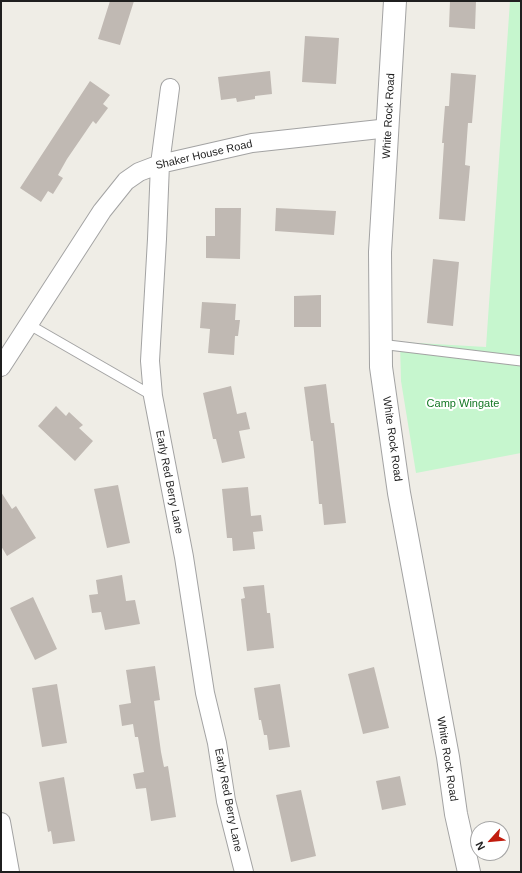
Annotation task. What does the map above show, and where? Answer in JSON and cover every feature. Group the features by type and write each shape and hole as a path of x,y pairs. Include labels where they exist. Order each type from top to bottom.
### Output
{"street":[{"name":"White Rock Road","path":"395,1 389,128 380,252 381,367 399,493 419,592 448,757 456,814 469,872"},
{"name":"Early Red Berry Lane","path":"170,88 160,164 150,361 153,396 184,557 205,693 217,743 226,801 244,872"},
{"name":"Shaker House Road","path":"1,367 113,196 132,176 160,164 252,143 389,128"},
{"path":"1,822 10,872"}],"lane":[{"path":"28,324 153,396"},
{"path":"380,344 521,361"}],"green space":[{"name":"Camp Wingate","path":"510,1 521,1 521,453 416,473 401,381 400,342 486,347"}],"building":[{"path":"110,1 134,1 120,45 98,39"},
{"path":"450,1 476,1 475,29 449,27"},
{"path":"305,36 339,38 336,84 302,82"},
{"path":"270,71 272,94 255,96 255,99 237,102 236,98 221,100 218,77"},
{"path":"451,73 476,75 472,123 468,123 465,165 470,166 465,221 439,219 445,106 449,106"},
{"path":"90,81 110,95 103,104 108,108 96,124 93,121 67,159 58,175 63,178 53,194 48,191 41,202 20,188"},
{"path":"215,208 241,208 240,259 206,258 206,236 215,236"},
{"path":"276,208 336,211 334,235 275,231"},
{"path":"433,259 459,262 453,326 427,323"},
{"path":"321,295 321,327 294,327 294,296"},
{"path":"202,302 236,304 235,320 240,320 238,336 235,336 234,355 208,353 210,329 200,328"},
{"path":"326,384 331,423 334,423 346,523 324,525 322,504 319,504 313,441 311,441 304,387"},
{"path":"231,386 237,414 246,412 250,429 239,431 245,458 222,463 216,439 213,439 203,393"},
{"path":"56,406 66,416 69,412 83,425 79,428 93,441 75,461 38,426"},
{"path":"118,485 130,543 107,548 94,489"},
{"path":"248,487 251,516 261,515 263,531 253,532 255,549 233,551 232,538 227,538 222,489"},
{"path":"1,492 12,509 16,506 36,538 7,556 1,546"},
{"path":"122,575 126,601 135,600 140,624 105,630 101,612 92,613 89,595 98,594 96,580"},
{"path":"264,585 267,613 270,613 274,648 247,651 241,599 245,598 243,587"},
{"path":"33,597 57,649 35,660 10,608"},
{"path":"155,666 160,700 154,701 161,752 164,767 168,766 176,817 151,821 146,788 136,789 133,774 144,772 138,737 135,737 133,724 122,726 119,705 131,703 126,670"},
{"path":"374,667 389,728 363,734 348,674"},
{"path":"57,684 67,743 42,747 32,688"},
{"path":"280,684 290,747 269,750 267,735 264,735 261,720 259,720 254,688"},
{"path":"400,776 406,805 382,810 376,781"},
{"path":"64,777 75,841 53,844 51,831 48,832 39,782"},
{"path":"301,790 316,856 291,862 276,795"}]}
